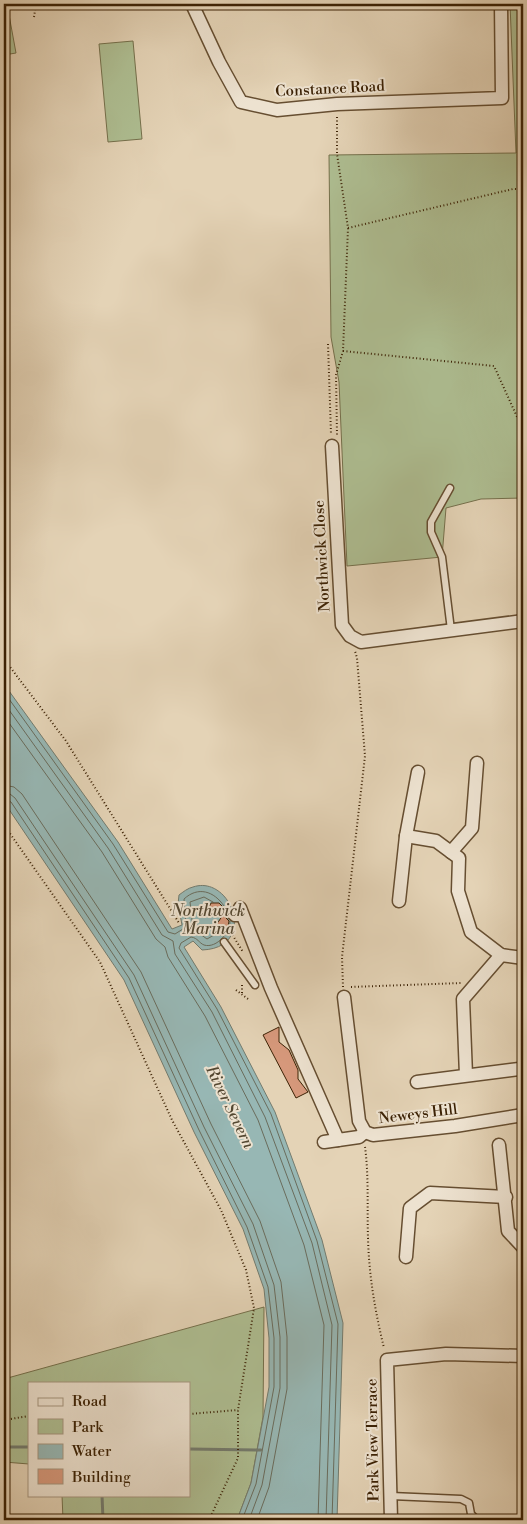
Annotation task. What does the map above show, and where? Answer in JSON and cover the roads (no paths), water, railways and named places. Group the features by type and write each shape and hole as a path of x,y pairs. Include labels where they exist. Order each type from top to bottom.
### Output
{"street":[{"name":"Constance Road","path":"192,4 219,62 241,102 277,110 337,104 502,98 501,4"},
{"name":"Northwick Close","path":"332,446 342,625 350,636 361,642 451,630"},
{"path":"451,630 523,621"},
{"path":"451,852 472,828 477,763"},
{"path":"399,901 406,836 418,772"},
{"path":"406,836 436,842 459,858 458,891 471,932 501,955 523,958"},
{"path":"242,913 271,988 338,1140"},
{"path":"466,1075 463,999 501,955"},
{"name":"Neweys Hill","path":"344,996 359,1121 365,1132 373,1135 454,1126 523,1115"},
{"path":"417,1082 519,1068"},
{"path":"324,1142 359,1137 365,1132"},
{"path":"499,1145 508,1231 523,1246"},
{"path":"406,1258 410,1208 430,1193 506,1198"},
{"name":"Park View Terrace","path":"391,1520 387,1360 446,1354 523,1356"}],"lane":[{"path":"450,488 431,522 432,532 442,557 451,630"},
{"path":"227,912 234,918 242,913"},
{"path":"224,942 255,985"},
{"path":"391,1496 461,1499 469,1503 471,1514 477,1520"}],"water":[{"path":"4,684 118,842 172,929 182,925 178,904 179,895 193,887 207,886 218,891 228,901 233,913 234,926 230,937 220,946 202,950 193,941 184,947 221,1007 275,1112 322,1240 343,1323 337,1520 237,1520 251,1483 269,1387 269,1338 264,1289 243,1229 194,1132 124,980 4,802"}],"waterway":[{"path":"4,1447 28,1447"},
{"path":"190,1449 261,1450"},
{"path":"102,1496 103,1520"}],"water label":[{"name":"Northwick Marina","path":"208,920"},
{"name":"River Severn","path":"230,1107"}]}
